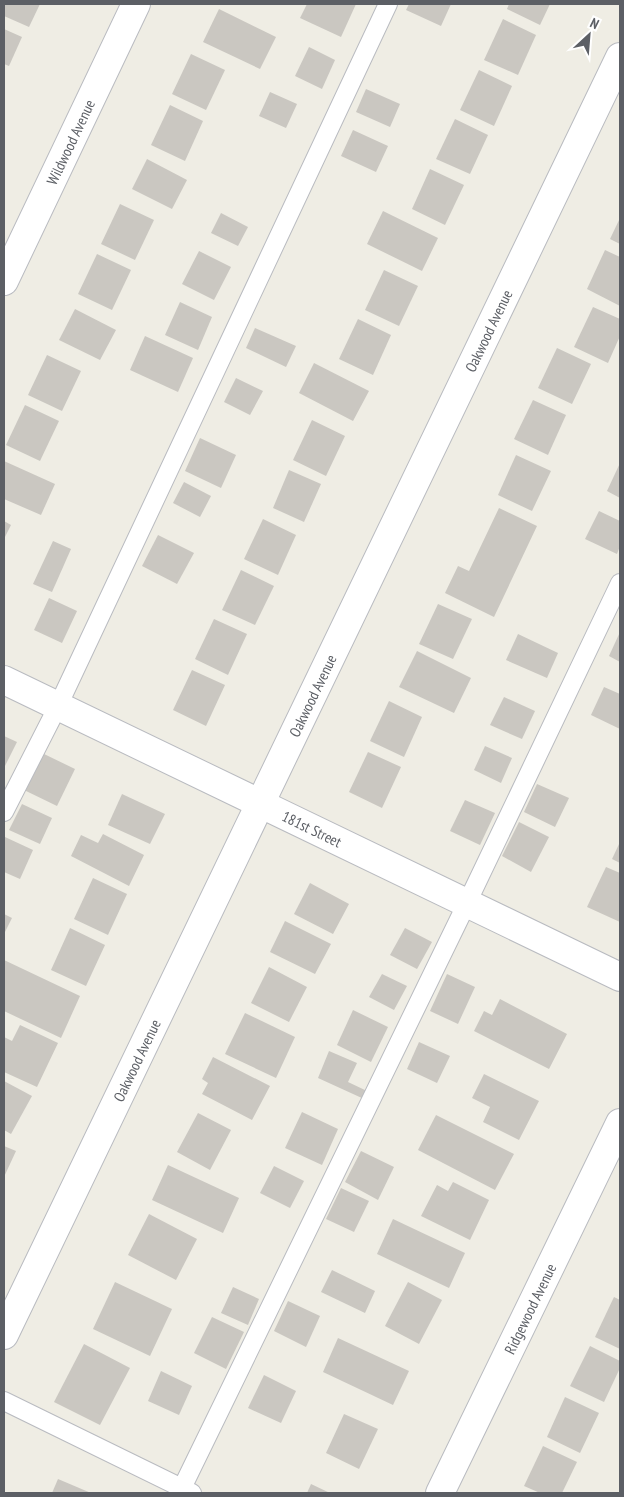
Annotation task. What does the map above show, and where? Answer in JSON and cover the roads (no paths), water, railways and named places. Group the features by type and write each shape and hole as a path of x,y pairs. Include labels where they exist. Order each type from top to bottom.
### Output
{"street":[{"name":"Wildwood Avenue","path":"4,281 136,4"},
{"name":"Oakwood Avenue","path":"4,1335 620,57"},
{"name":"181st Street","path":"4,680 620,977"},
{"name":"Ridgewood Avenue","path":"440,1493 620,1123"}],"lane":[{"path":"4,812 58,706 388,4"},
{"path":"4,1401 187,1491 620,583"}]}
